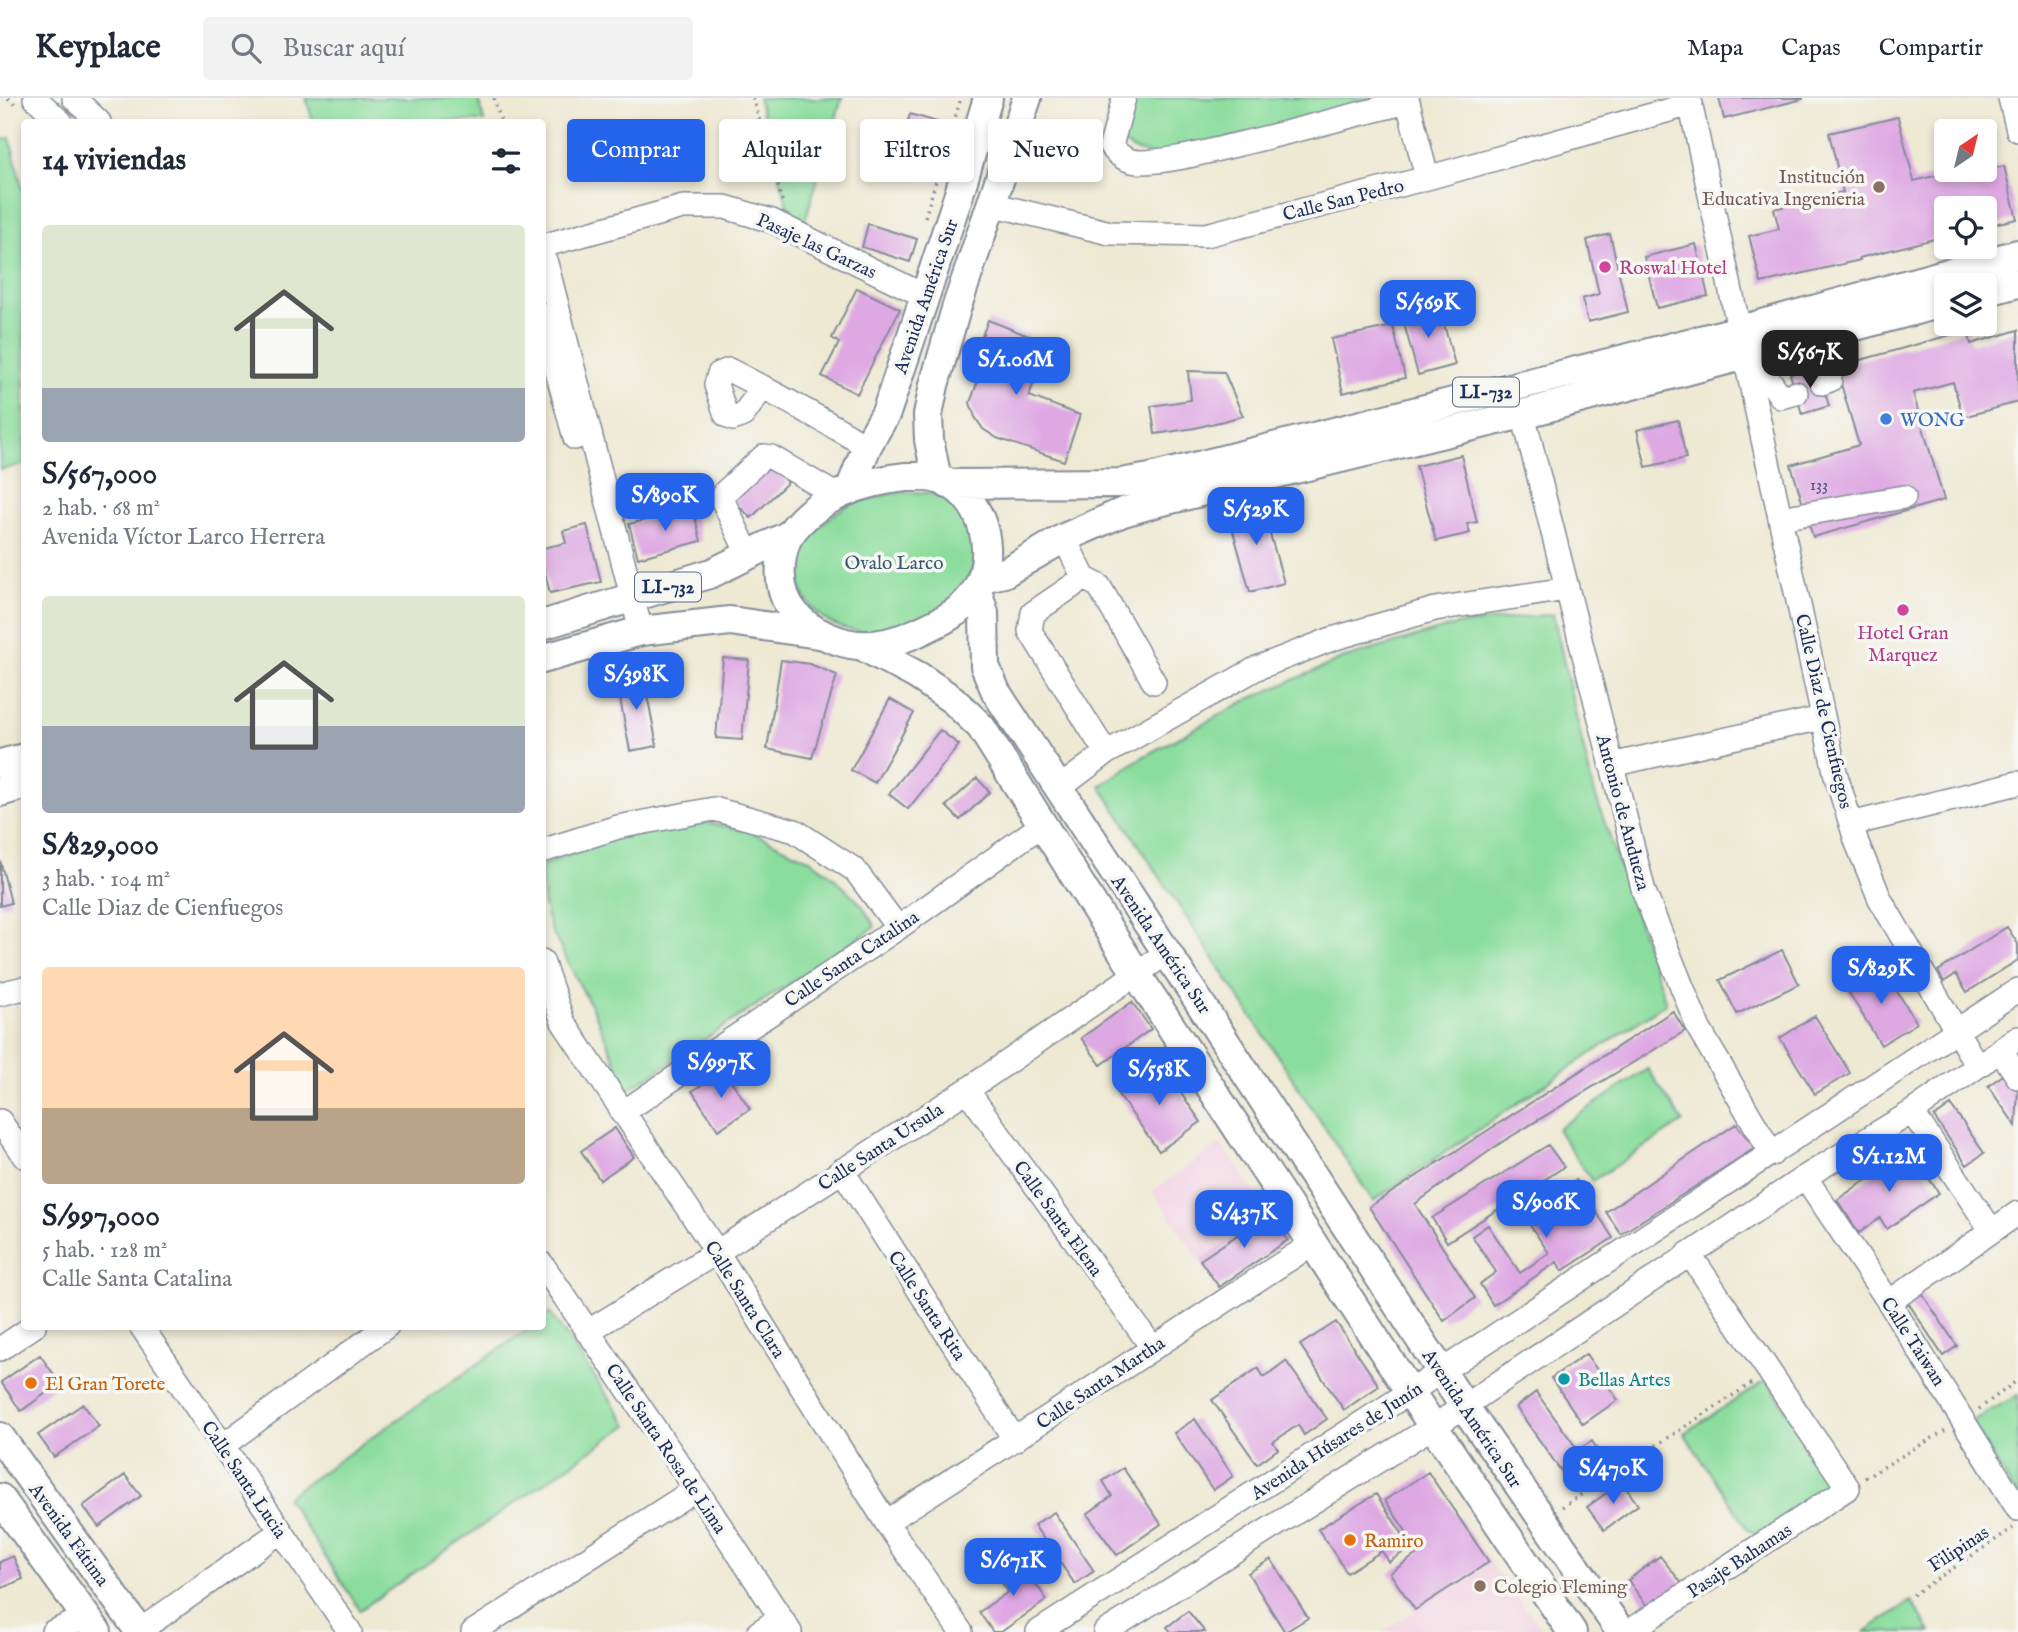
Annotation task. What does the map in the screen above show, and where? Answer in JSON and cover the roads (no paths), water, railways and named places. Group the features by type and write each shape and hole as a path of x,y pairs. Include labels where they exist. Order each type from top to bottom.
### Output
{"main road":[{"name":"Avenida América Sur","path":"843,493 886,413 988,98"},
{"name":"Avenida América Sur","path":"942,481 929,440 928,415 934,385 956,309 1027,98"},
{"name":"LI-732","path":"942,481 1120,484 1152,490 1523,414 1745,346 2018,254"},
{"path":"1997,289 2018,283"},
{"name":"LI-732","path":"979,584 1004,573 1064,538 1123,512 1152,490 1745,346 1831,332 1934,305"},
{"path":"888,479 942,481 962,494 974,508 982,525 987,558 979,584 958,610 943,621 898,641 860,645 821,635 799,621 786,602 780,578 782,558 789,535 813,511 843,493 888,479"},
{"name":"LI-732","path":"546,624 712,573 789,535"},
{"name":"Avenida América Sur","path":"979,584 984,613 985,666 996,692 1441,1372 1621,1632"},
{"name":"LI-732","path":"546,658 633,633 730,621 821,635"},
{"name":"Avenida América Sur","path":"860,645 918,676 953,700 981,727 1136,973 1432,1426 1572,1632"},
{"path":"0,764 21,759"},
{"path":"0,792 21,786"},
{"name":"Avenida Fátima","path":"0,1437 139,1632"},
{"name":"Avenida Fátima","path":"0,1498 92,1625"}],"street":[{"path":"35,98 58,119"},
{"path":"74,98 96,119"},
{"path":"1124,98 1111,146 1116,154 1137,162 1194,155 1408,100 1427,178"},
{"path":"2010,98 2018,130"},
{"name":"Calle San Pedro","path":"991,204 1110,233 1206,235 1427,178 1690,101"},
{"name":"Calle Diaz de Cienfuegos","path":"1690,101 1836,776 1880,899 1976,1066"},
{"name":"Pasaje las Garzas","path":"546,245 683,207 726,207 790,229 925,296"},
{"path":"546,263 633,633"},
{"path":"546,329 609,538"},
{"path":"1822,383 1830,380 1831,332"},
{"path":"1745,346 1788,395 1754,403"},
{"path":"763,387 867,446"},
{"name":"Antonio de Andueza","path":"1523,414 1644,892 1699,1029 1772,1154"},
{"path":"748,554 722,499 764,456 843,493"},
{"path":"1780,518 1905,498"},
{"path":"1064,538 1084,579 1099,586 1154,682"},
{"path":"1084,579 1033,613 1030,631 1105,753"},
{"path":"1058,789 1105,753 1257,668 1332,639 1435,609 1567,589"},
{"path":"1611,765 1822,718"},
{"path":"1851,824 2018,783"},
{"path":"546,850 618,827 714,809 795,831 855,870 898,928"},
{"name":"Calle Santa Catalina","path":"622,1112 898,928 1044,824"},
{"name":"Calle Santa Ursula","path":"587,1332 717,1252 967,1090 1168,952"},
{"name":"Calle Santa Clara","path":"546,973 563,1022 717,1252 886,1522 961,1632"},
{"path":"0,994 21,989"},
{"name":"Avenida Húsares de Junín","path":"1038,1632 1441,1372 2018,990"},
{"path":"2009,1044 2018,1077"},
{"name":"Avenida Húsares de Junín","path":"1105,1632 1464,1406 1689,1253 1805,1177 1912,1112 2009,1044"},
{"name":"Calle Santa Elena","path":"967,1090 1152,1347"},
{"path":"1912,1112 1992,1231"},
{"path":"0,1121 21,1152"},
{"name":"Calle Santa Rita","path":"842,1170 1015,1440"},
{"name":"Calle Taiwan","path":"1805,1177 1889,1302 2018,1509"},
{"path":"1889,1302 2018,1213"},
{"name":"Calle Santa Martha","path":"886,1522 1314,1242"},
{"name":"Pasaje Bahamas","path":"1628,1632 1849,1488 1689,1253"},
{"name":"Calle Santa Rosa de Lima","path":"546,1270 696,1489 785,1625"},
{"path":"0,1349 28,1330"},
{"name":"Calle Santa Lucia","path":"144,1330 350,1632"},
{"path":"222,1446 376,1330"},
{"path":"473,1632 696,1489"},
{"path":"139,1632 281,1531"},
{"path":"53,1632 92,1625"},
{"path":"759,1632 785,1625"}],"place":[{"name":"Institución Educativa Ingenieria","path":"1879,187"},
{"name":"Roswal Hotel","path":"1605,267"},
{"name":"WONG","path":"1886,419"},
{"name":"Hotel Gran Marquez","path":"1903,610"},
{"name":"Bellas Artes","path":"1564,1379"},
{"name":"El Gran Torete","path":"31,1383"},
{"name":"Ramiro","path":"1350,1540"},
{"name":"Colegio Fleming","path":"1480,1586"}],"park label":[{"name":"Ovalo Larco","path":"894,562"}]}
